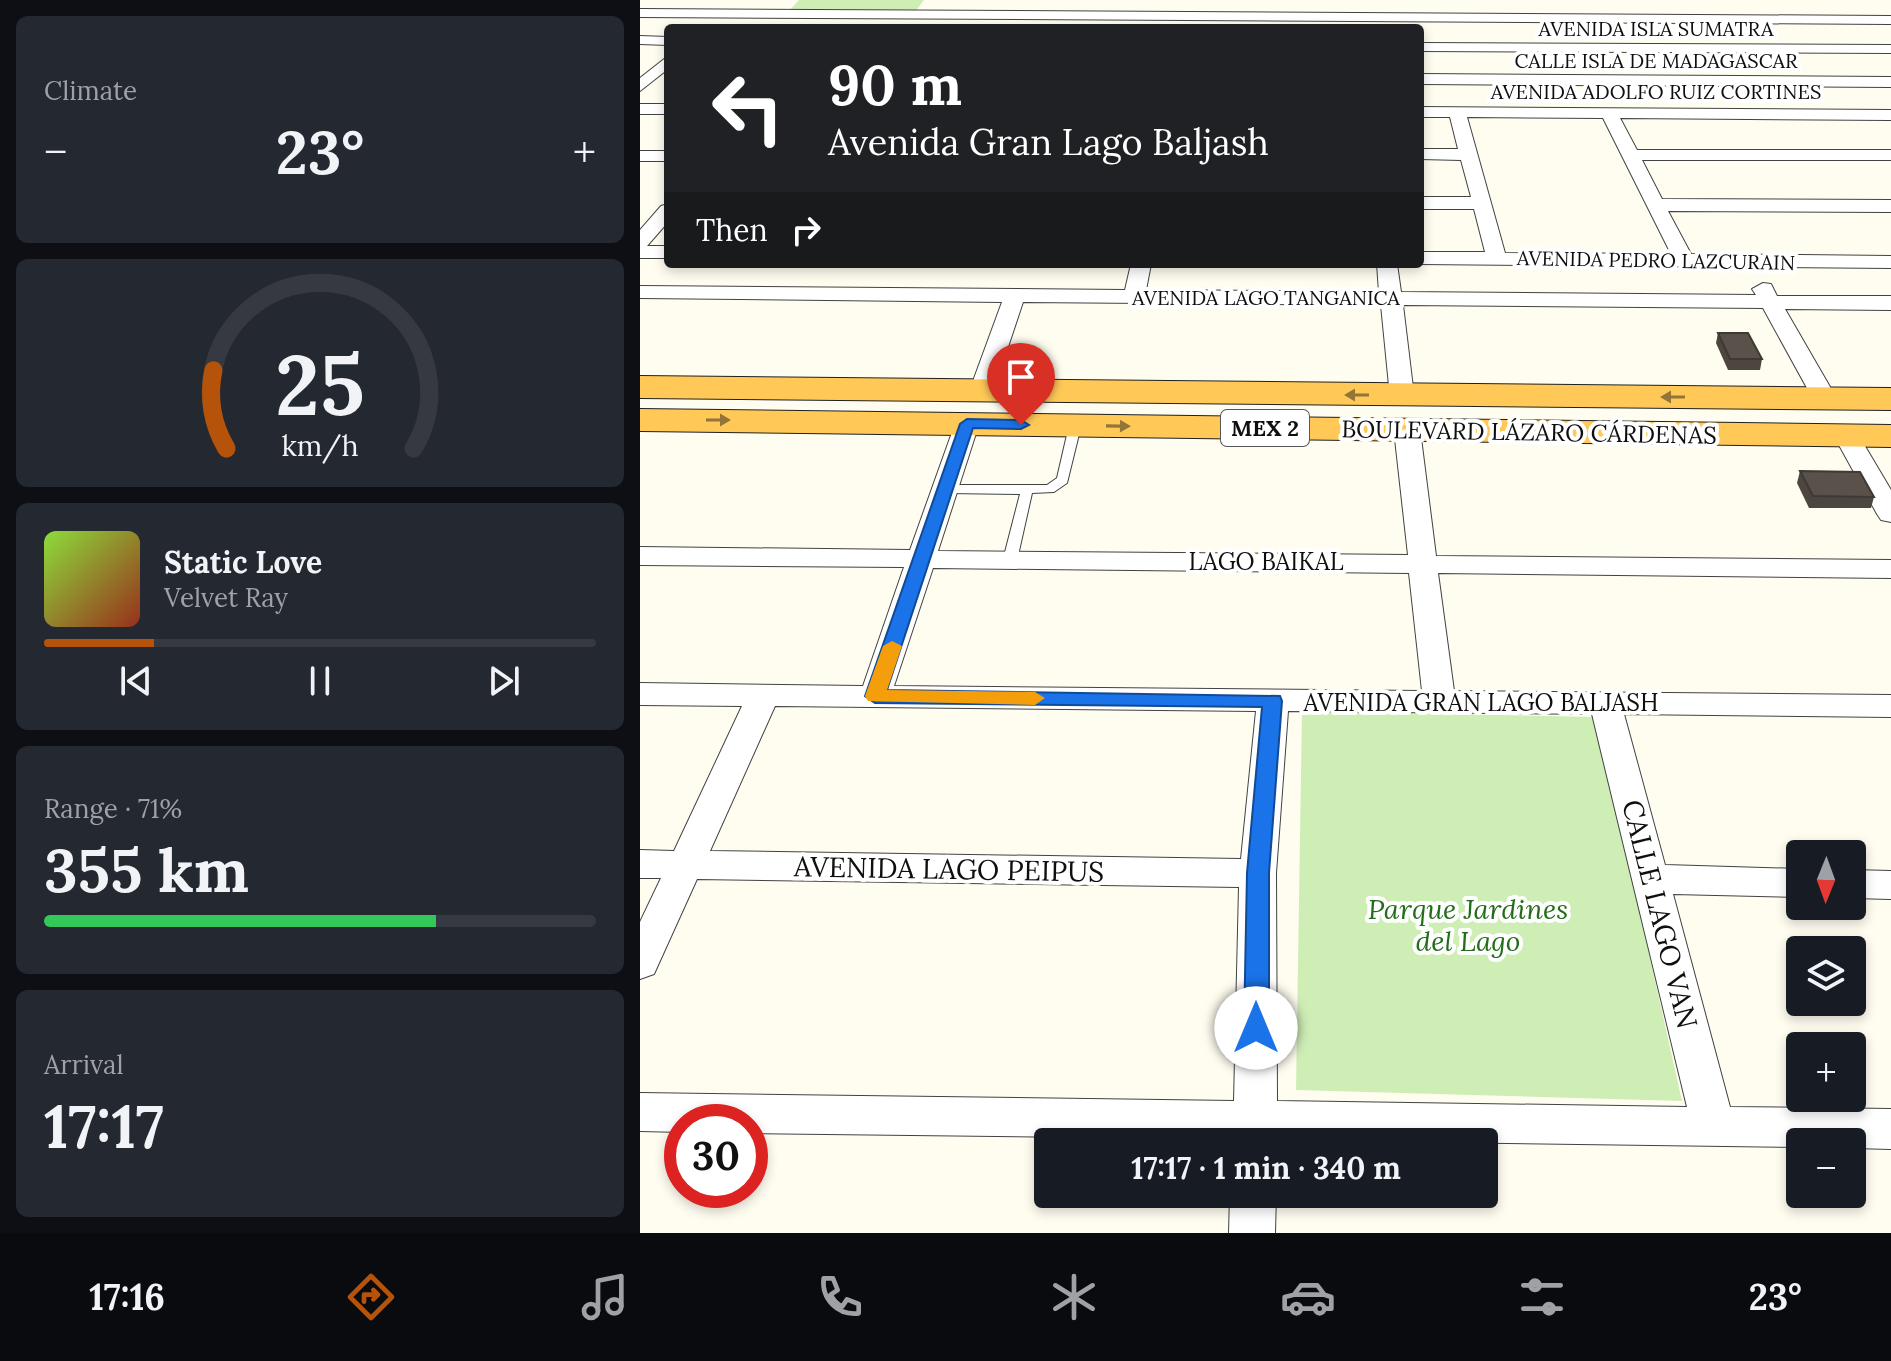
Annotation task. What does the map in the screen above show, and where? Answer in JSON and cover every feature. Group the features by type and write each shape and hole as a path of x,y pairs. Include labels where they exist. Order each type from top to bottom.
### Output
{"highway":[{"name":"BOULEVARD LÁZARO CÁRDENAS","path":"640,387 934,391 974,408 1075,426 1737,398 1891,399"},
{"path":"758,420 768,406 778,402 904,396 934,391"},
{"path":"1720,434 1745,414 1745,408 1737,398"},
{"path":"1819,399 1806,407 1805,415 1833,435"},
{"name":"BOULEVARD LÁZARO CÁRDENAS","path":"640,420 758,420 974,408 1404,413 1720,434 1891,436"}],"street":[{"path":"770,14 784,0"},
{"path":"924,15 934,0"},
{"path":"1210,22 1213,0"},
{"path":"1308,0 1308,22"},
{"path":"1567,0 1593,47"},
{"path":"1695,0 1735,48"},
{"path":"640,13 924,15 970,21 1891,20"},
{"path":"708,24 719,14"},
{"path":"640,40 664,41"},
{"name":"AVENIDA ISLA SUMATRA","path":"1424,47 1891,49"},
{"path":"640,86 658,68"},
{"name":"CALLE ISLA DE MADAGASCAR","path":"1424,79 1891,82"},
{"path":"640,109 664,109"},
{"name":"AVENIDA ADOLFO RUIZ CORTINES","path":"1424,112 1891,115"},
{"path":"1457,112 1497,259"},
{"path":"1609,113 1684,260"},
{"path":"1424,154 1470,155"},
{"path":"1630,155 1891,155"},
{"path":"640,156 664,156"},
{"path":"1424,203 1482,203"},
{"path":"1655,205 1891,206"},
{"path":"640,242 655,218"},
{"path":"640,252 664,252"},
{"name":"AVENIDA PEDRO LAZCURAIN","path":"1424,258 1891,262"},
{"path":"1746,261 1771,302 1819,399"},
{"path":"1134,296 1140,268"},
{"path":"1387,268 1439,701"},
{"name":"AVENIDA LAGO TANGANICA","path":"640,292 1891,303"},
{"path":"875,696 1015,295"},
{"path":"1833,435 1891,514"},
{"name":"LAGO BAIKAL","path":"640,556 1891,569"},
{"name":"AVENIDA GRAN LAGO BALJASH","path":"640,694 1891,706"},
{"path":"640,963 763,696"},
{"path":"1255,1128 1258,873 1273,701"},
{"name":"CALLE LAGO VAN","path":"1605,702 1714,1127"},
{"name":"AVENIDA LAGO PEIPUS","path":"640,864 1258,873"},
{"path":"1651,879 1786,883"},
{"path":"1866,884 1891,885"},
{"path":"640,1112 1158,1128"},
{"path":"1498,1129 1891,1129"},
{"path":"1252,1233 1253,1208"}],"lane":[{"path":"946,489 1050,489 1063,480 1075,426"},
{"path":"1010,560 1027,490"}],"green space":[{"path":"799,0 924,0 915,12 788,12"},
{"name":"Parque Jardines del Lago","path":"1302,711 1596,717 1682,1101 1296,1090"}],"building":[{"path":"1718,333 1748,333 1762,359 1730,359"},
{"path":"1800,471 1860,472 1874,497 1813,496"}],"slow traffic":[{"path":"892,646 875,696 1035,698"}],"route":[{"path":"1021,425 967,424 875,696 1273,701 1258,873 1256,1028"}]}
